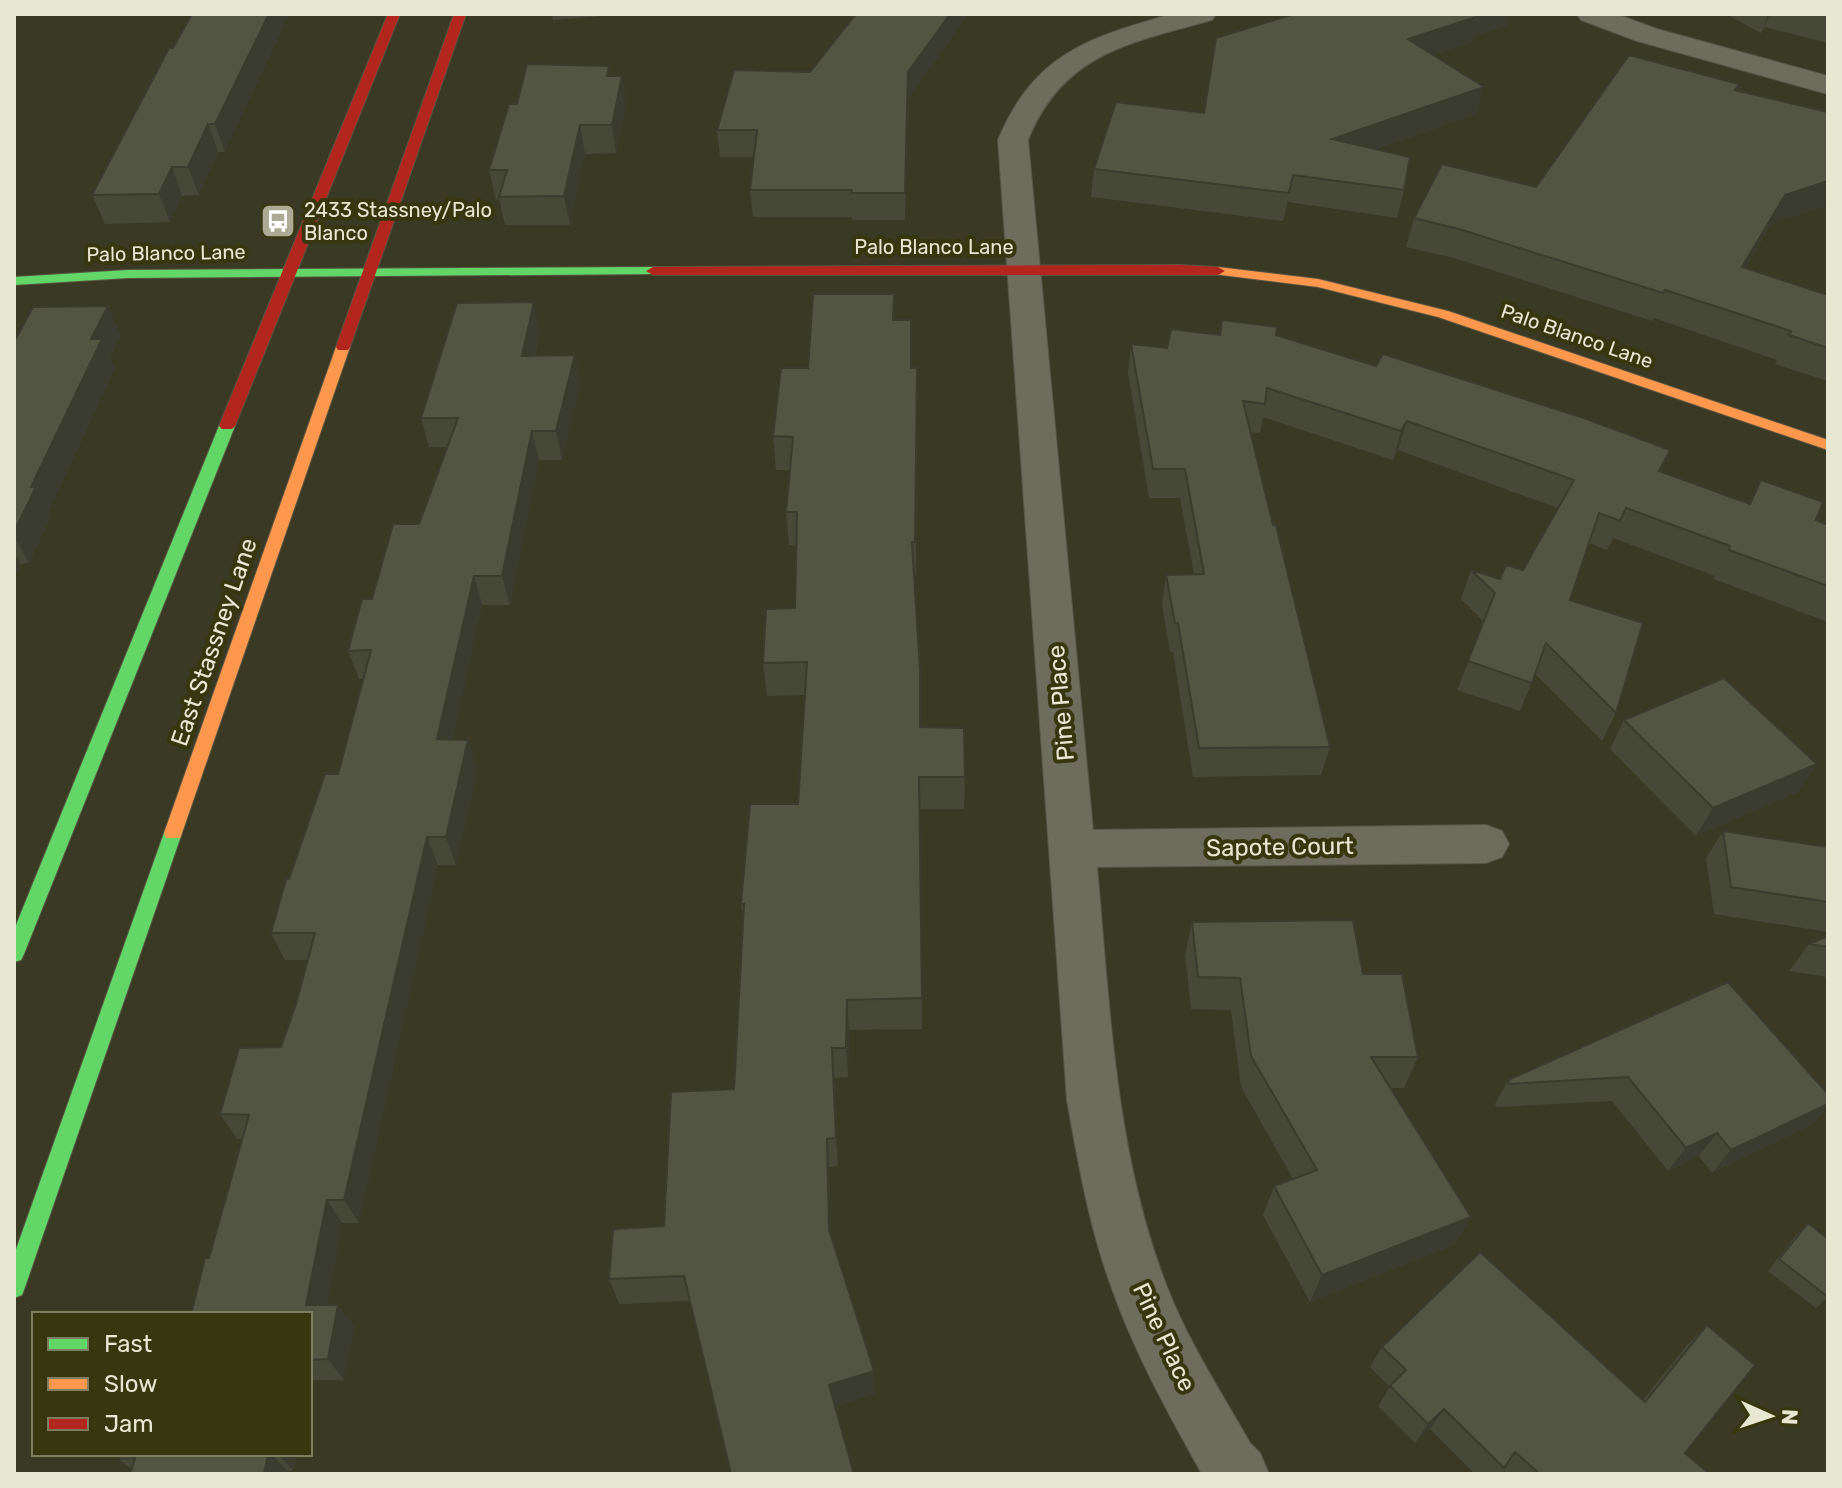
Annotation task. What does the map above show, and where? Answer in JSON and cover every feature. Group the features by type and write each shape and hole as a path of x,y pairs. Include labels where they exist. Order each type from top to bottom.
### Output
{"main road":[{"path":"14,954 394,14"},
{"name":"East Stassney Lane","path":"14,1287 460,14"},
{"name":"Palo Blanco Lane","path":"14,281 128,274 1024,268 1180,269 1256,274 1380,296 1443,314 1828,445"}],"street":[{"name":"Pine Place","path":"1202,14 1105,43 1055,74 1024,111 1013,140 1093,1100 1110,1191 1139,1285 1176,1369 1229,1464 1239,1474"},
{"path":"1591,14 1647,35 1828,85"},
{"name":"Sapote Court","path":"1074,849 1486,844"}],"building":[{"path":"192,14 269,14 215,124 208,124 188,167 172,167 159,194 92,195 169,48 173,48"},
{"path":"856,14 950,14 908,72 905,193 750,190 757,130 717,130 734,70 810,72"},
{"path":"1294,14 1479,16 1408,39 1484,87 1332,139 1410,157 1404,190 1293,175 1289,193 1094,169 1116,102 1204,113 1216,38"},
{"path":"1629,55 1739,84 1735,90 1828,112 1828,181 1785,195 1742,267 1828,295 1828,348 1789,335 1791,331 1665,290 1663,293 1414,218 1442,164 1536,187"},
{"path":"527,64 609,66 607,76 622,76 612,125 580,125 564,196 499,197 507,170 489,170 509,104 517,104"},
{"path":"813,294 894,294 893,320 911,320 911,368 917,368 915,542 912,542 920,670 920,727 964,728 965,777 919,777 922,998 847,1000 846,1048 832,1048 836,1138 827,1139 829,1229 874,1371 829,1385 854,1474 731,1474 684,1276 609,1279 613,1229 664,1226 671,1092 734,1089 744,904 741,904 750,804 798,804 807,662 763,663 766,609 795,608 797,512 786,512 793,437 773,436 781,368 808,368"},
{"path":"534,302 522,356 575,355 556,431 532,431 502,576 474,576 437,739 468,740 446,837 427,837 344,1200 327,1200 306,1305 338,1305 328,1359 312,1360 312,1312 192,1312 249,1115 220,1114 239,1048 281,1047 315,933 271,933 286,879 289,879 325,774 338,774 371,650 348,651 362,599 372,599 393,524 419,524 458,418 421,418 457,303"},
{"path":"108,306 91,339 102,339 31,487 36,487 14,532 14,342 33,307"},
{"path":"1222,320 1277,327 1276,335 1376,366 1383,354 1584,418 1670,450 1659,471 1750,504 1761,480 1823,502 1816,520 1828,525 1828,586 1626,508 1620,521 1599,513 1570,600 1643,623 1616,713 1546,643 1532,683 1468,661 1495,593 1471,570 1500,579 1506,565 1523,570 1574,480 1407,421 1401,431 1267,388 1265,404 1243,401 1330,747 1199,748 1178,623 1175,623 1166,575 1204,574 1185,469 1153,469 1131,344 1167,348 1171,329 1220,335"},
{"path":"1724,678 1817,764 1713,808 1624,720"},
{"path":"1723,831 1828,847 1828,902 1731,887"},
{"path":"1353,920 1363,974 1402,974 1418,1057 1371,1057 1471,1217 1322,1275 1274,1186 1317,1170 1251,1056 1240,978 1198,977 1192,922"},
{"path":"1828,936 1828,947 1809,944"},
{"path":"1728,982 1828,1094 1828,1104 1731,1150 1717,1133 1686,1148 1628,1077 1509,1084 1508,1080"},
{"path":"1808,1223 1828,1239 1828,1297 1779,1259"},
{"path":"1480,1252 1645,1402 1707,1325 1755,1365 1685,1453 1710,1474 1540,1474 1515,1452 1504,1468 1444,1409 1428,1424 1390,1386 1406,1370 1382,1347"},
{"path":"120,1456 268,1456 264,1474 130,1474 135,1458 119,1459"}],"traffic: fast":[{"path":"14,281 128,274 653,271"},
{"path":"14,954 227,426"},
{"path":"14,1287 173,833"}],"traffic: slow":[{"path":"1218,271 1318,283 1443,314 1828,445"},
{"path":"173,833 343,347"}],"traffic: jam":[{"path":"227,426 394,14"},
{"path":"343,347 460,14"},
{"path":"653,271 1218,271"}],"place":[{"name":"2433 Stassney/Palo Blanco","path":"278,221"}]}
